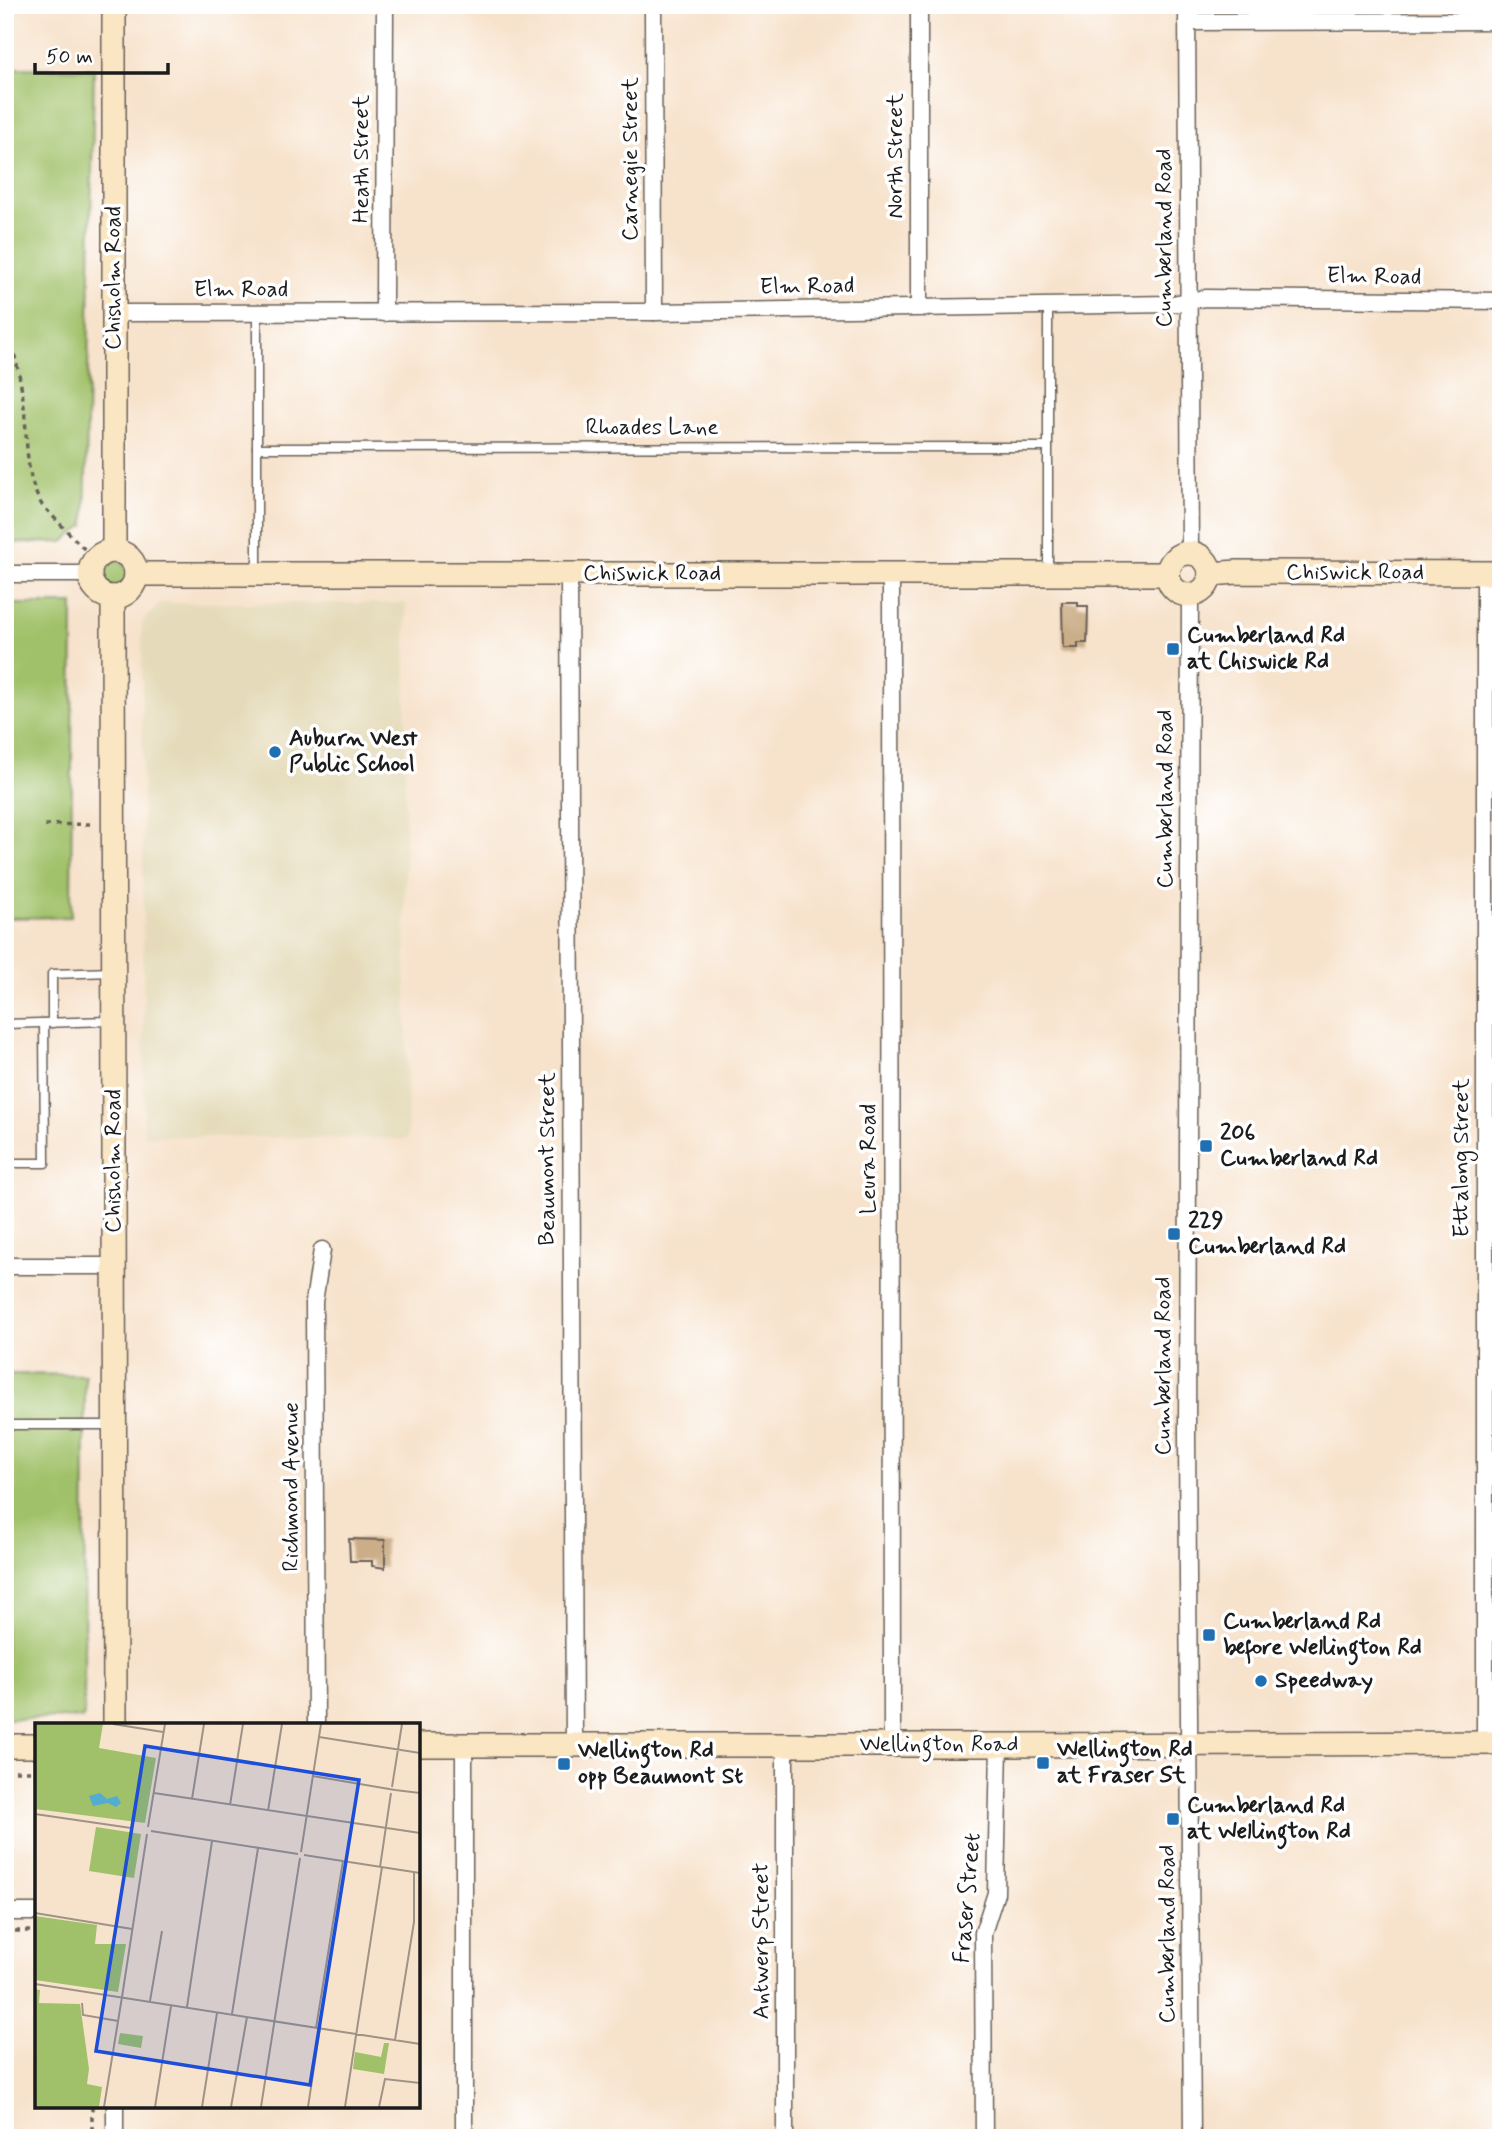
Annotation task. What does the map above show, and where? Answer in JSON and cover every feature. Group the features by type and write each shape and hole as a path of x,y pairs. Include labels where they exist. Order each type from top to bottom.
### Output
{"main road":[{"name":"Chisholm Road","path":"100,562 114,313 114,5"},
{"path":"121,553 132,561 136,574 132,588 127,593 113,597 100,593 91,581 100,562 121,553"},
{"path":"1190,554 1206,562 1210,574 1202,590 1190,595 1177,591 1168,574 1169,567 1177,557 1190,554"},
{"name":"Chiswick Road","path":"1210,574 1493,573"},
{"name":"Chiswick Road","path":"136,574 1168,574"},
{"name":"Chisholm Road","path":"113,597 115,1723"},
{"name":"Wellington Road","path":"420,1745 1493,1743"},
{"path":"5,1746 35,1746"}],"street":[{"name":"Heath Street","path":"384,313 385,5"},
{"name":"Carnegie Street","path":"653,5 654,312"},
{"name":"North Street","path":"919,5 919,307"},
{"path":"1187,14 1501,21"},
{"name":"Cumberland Road","path":"1187,14 1190,554"},
{"name":"Elm Road","path":"114,313 654,312 1172,304 1205,298 1501,301"},
{"path":"5,574 100,562"},
{"name":"Leura Road","path":"891,573 892,1745"},
{"name":"Ettalong Street","path":"1493,573 1493,1743"},
{"name":"Beaumont Street","path":"569,574 573,1744"},
{"name":"Cumberland Road","path":"1190,595 1187,1025 1192,2138"},
{"name":"Richmond Avenue","path":"316,1723 314,1302 322,1250"},
{"path":"5,1266 114,1266"},
{"path":"464,1745 464,2138"},
{"name":"Antwerp Street","path":"785,1745 785,2138"},
{"name":"Fraser Street","path":"984,2138 984,1933 996,1893 999,1745"},
{"path":"5,1912 35,1912"},
{"path":"115,2108 115,2138"}],"lane":[{"path":"1048,306 1048,573"},
{"path":"257,313 257,575"},
{"name":"Rhoades Lane","path":"257,448 1047,447"},
{"path":"5,1163 45,1163 48,1023 52,974 113,972"},
{"path":"5,1024 113,1020"},
{"path":"5,1425 114,1425"}],"path":[{"path":"5,326 19,372 27,453 36,495 82,548 100,562"},
{"path":"45,825 90,824"},
{"path":"5,1771 35,1771"},
{"path":"5,1931 35,1931"},
{"path":"92,2108 92,2138"}],"shaded area":[{"name":"Auburn West Public School","path":"161,603 406,603 405,905 408,1139 144,1136 142,622"}],"green space":[{"path":"5,68 94,69 85,525 63,542 5,543"},
{"path":"114,561 124,564 127,574 124,584 114,587 104,584 101,574 104,564"},
{"path":"5,604 73,604 71,917 5,918"},
{"path":"5,1374 85,1375 84,1718 5,1719"}],"building":[{"path":"1062,602 1078,602 1078,606 1088,606 1087,643 1078,643 1078,648 1063,648"},
{"path":"349,1539 385,1540 385,1568 372,1566 372,1561 350,1561"}],"place":[{"name":"Cumberland Rd at Chiswick Rd","path":"1173,649"},
{"name":"Auburn West Public School","path":"275,752"},
{"name":"206 Cumberland Rd","path":"1206,1146"},
{"name":"229 Cumberland Rd","path":"1174,1234"},
{"name":"Cumberland Rd before Wellington Rd","path":"1209,1635"},
{"name":"Speedway","path":"1261,1681"},
{"name":"Wellington Rd at Fraser St","path":"1043,1763"},
{"name":"Wellington Rd opp Beaumont St","path":"564,1764"},
{"name":"Cumberland Rd at Wellington Rd","path":"1173,1819"}]}
